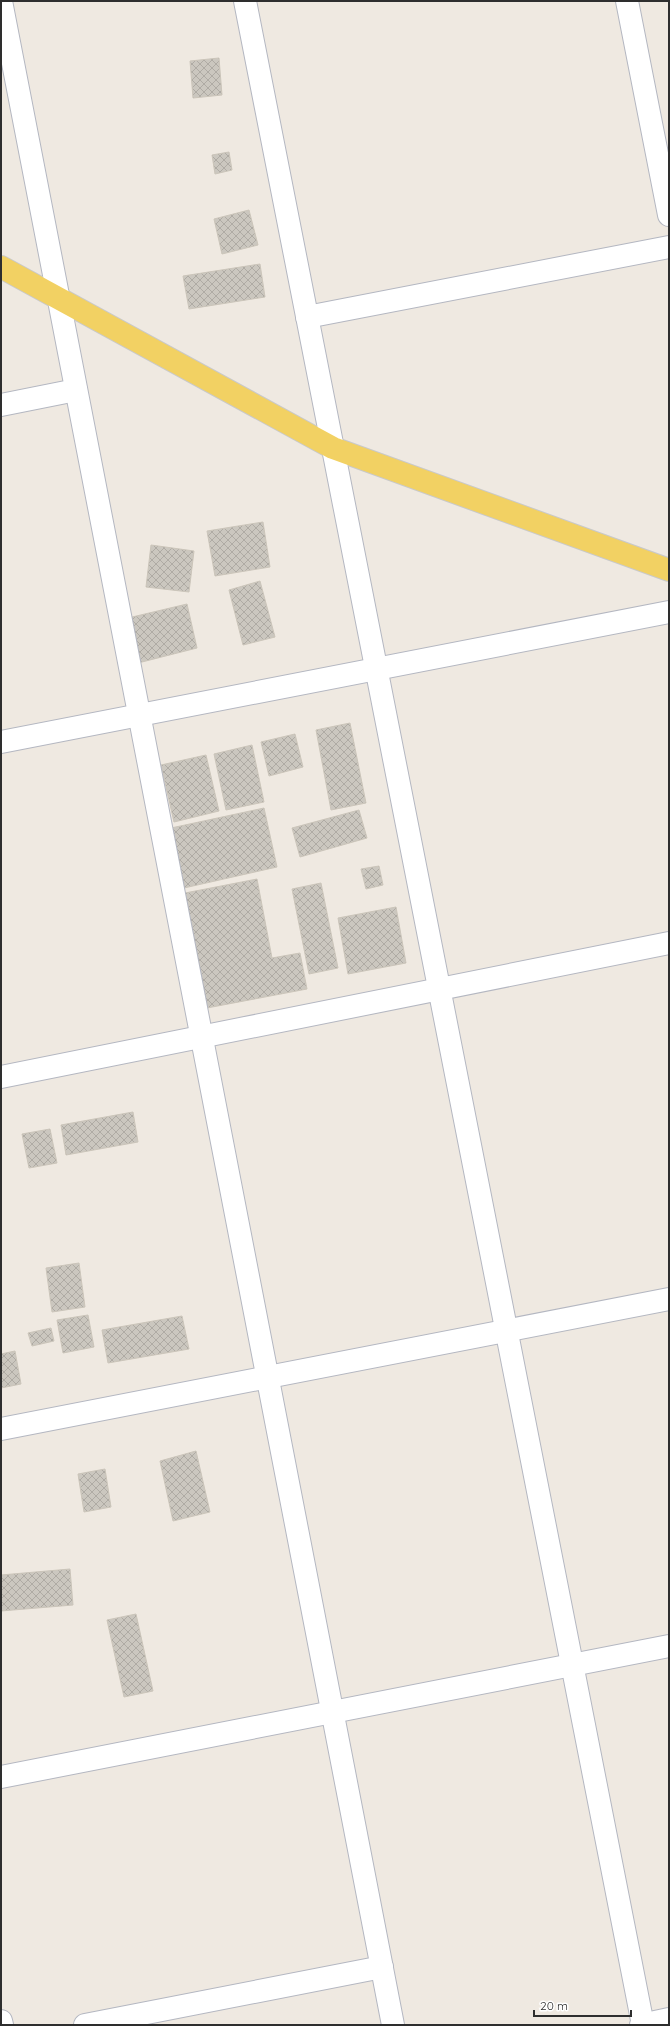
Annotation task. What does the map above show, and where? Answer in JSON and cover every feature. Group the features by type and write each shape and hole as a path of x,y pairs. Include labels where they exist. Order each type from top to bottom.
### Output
{"main road":[{"path":"1,267 333,448 669,570"}],"street":[{"path":"1,1 393,2025"},
{"path":"245,1 643,2025 669,2020"},
{"path":"627,1 669,215"},
{"path":"307,317 669,247"},
{"path":"1,405 76,390"},
{"path":"1,742 669,612"},
{"path":"1,1077 669,943"},
{"path":"1,1429 669,1299"},
{"path":"1,1777 669,1646"},
{"path":"86,2025 382,1967"},
{"path":"1,2020 2,2025"}],"building":[{"path":"219,58 222,95 193,98 190,61"},
{"path":"229,152 232,170 215,174 212,155"},
{"path":"249,210 258,245 222,254 214,219"},
{"path":"260,264 265,297 189,309 183,276"},
{"path":"263,522 270,567 215,576 207,531"},
{"path":"151,545 194,551 189,592 146,587"},
{"path":"260,581 275,637 243,645 229,590"},
{"path":"187,604 197,648 138,663 128,618"},
{"path":"350,723 366,803 331,810 316,730"},
{"path":"295,734 303,767 269,776 261,742"},
{"path":"252,745 264,802 226,810 214,754"},
{"path":"206,755 219,811 174,822 161,765"},
{"path":"264,808 277,867 184,888 171,828"},
{"path":"359,810 367,838 300,857 292,828"},
{"path":"379,866 383,885 366,889 361,869"},
{"path":"257,879 272,958 300,953 307,989 207,1008 185,893"},
{"path":"321,883 338,968 309,974 292,889"},
{"path":"396,907 406,963 348,974 338,918"},
{"path":"133,1112 138,1142 66,1155 61,1125"},
{"path":"50,1129 57,1163 29,1168 22,1134"},
{"path":"79,1263 85,1307 52,1312 46,1268"},
{"path":"88,1315 94,1347 63,1353 57,1320"},
{"path":"182,1316 189,1349 108,1363 102,1330"},
{"path":"51,1328 54,1341 32,1346 28,1333"},
{"path":"15,1351 21,1384 1,1388 1,1354"},
{"path":"196,1451 210,1512 173,1521 160,1461"},
{"path":"105,1469 111,1507 84,1512 78,1474"},
{"path":"70,1569 73,1605 1,1611 1,1575"},
{"path":"136,1614 153,1691 124,1697 107,1620"}]}
